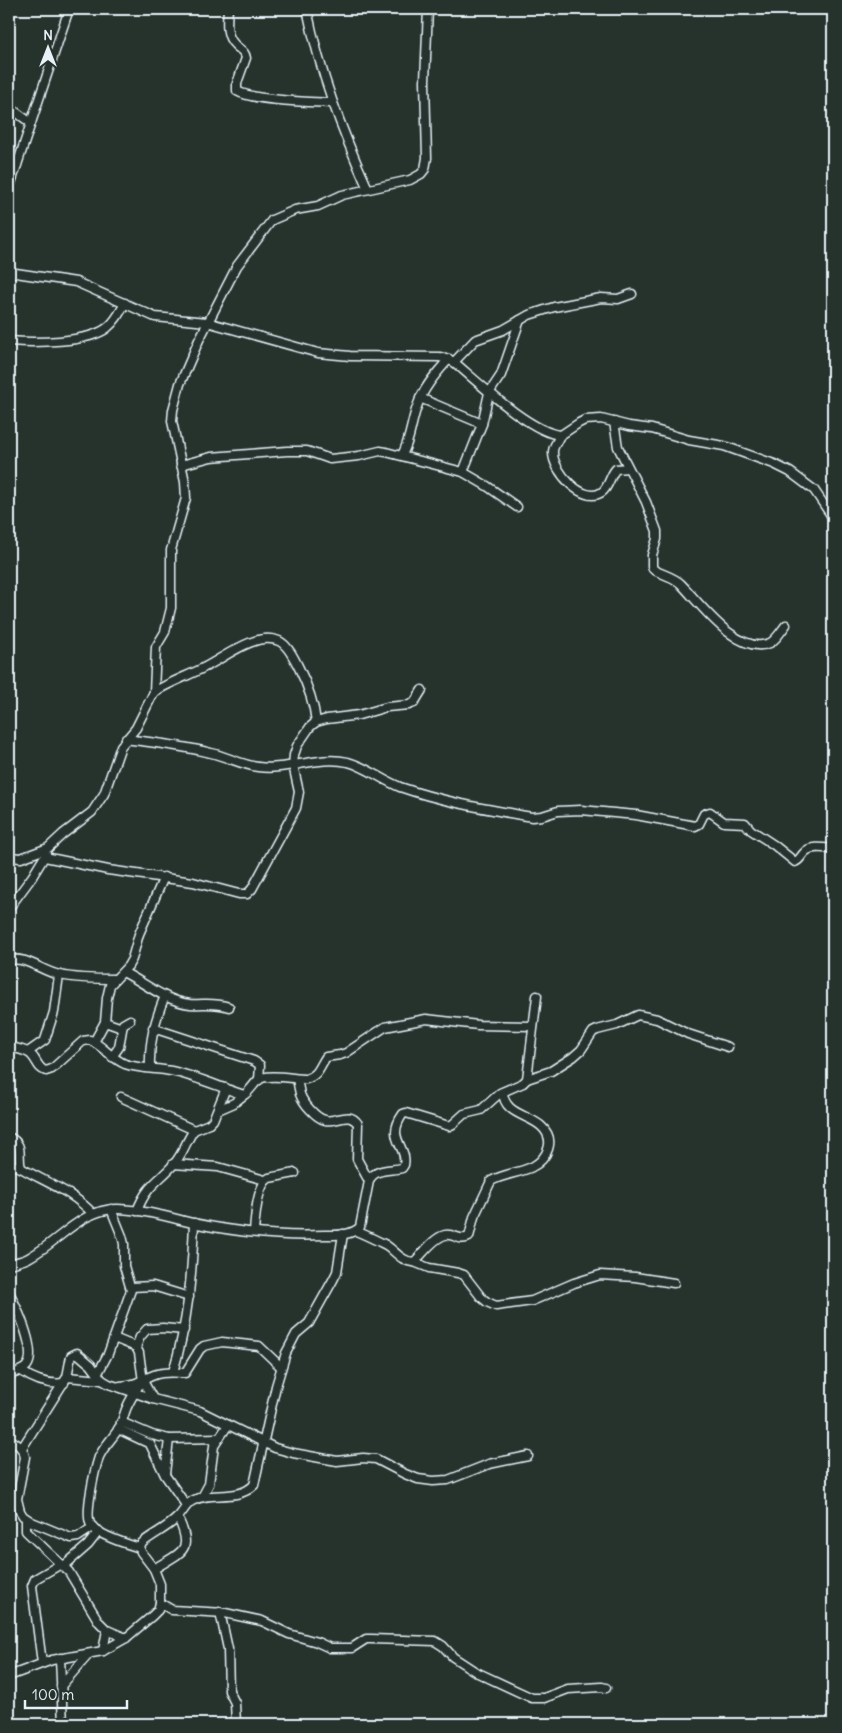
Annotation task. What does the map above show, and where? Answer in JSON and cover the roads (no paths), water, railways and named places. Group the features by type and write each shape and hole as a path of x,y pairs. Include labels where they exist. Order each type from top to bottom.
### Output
{"street":[{"path":"9,189 69,9"},
{"path":"228,9 229,37 246,54 237,83 237,91 250,96 271,99 332,102"},
{"path":"307,9 321,69 332,102 368,189"},
{"path":"9,857 21,858 48,848 62,834 92,812 100,801 109,782 119,752 126,739 136,728 154,692 156,647 165,632 171,608 171,550 186,498 182,465 173,427 173,410 180,384 207,322 237,266 272,220 295,210 318,206 342,196 410,180 421,174 425,169 425,80 428,9"},
{"path":"9,107 31,124"},
{"path":"9,155 17,165"},
{"path":"9,272 76,282 144,313 163,319 207,322 326,354 432,357 452,360 489,392 533,424 560,435 565,434 585,420 601,419 652,429 689,440 716,444 774,464 790,472 814,490 833,518"},
{"path":"402,456 410,437 420,398 436,373 475,340 503,330 520,320 554,307 601,298 618,299 632,294"},
{"path":"9,341 53,341 92,335 106,329 115,321 125,303"},
{"path":"462,472 482,424 489,392 501,375 520,320"},
{"path":"420,398 482,424"},
{"path":"614,422 618,447 646,502 657,531 658,539 652,555 653,569 680,583 701,608 742,640 756,644 770,642 786,626"},
{"path":"560,435 553,449 553,455 566,480 577,490 597,494 605,489 616,469 628,468"},
{"path":"182,465 211,457 288,450 307,451 330,459 359,456 380,451 462,472 482,482 517,507"},
{"path":"154,692 206,667 240,646 252,642 279,641 285,646 296,662 312,695 316,722"},
{"path":"45,857 108,870 193,882 239,894 247,894 252,889 298,803 299,792 293,765 297,746 310,727 316,722 360,715 387,707 408,705 414,703 422,690"},
{"path":"126,739 190,748 258,767 275,768 326,760 348,762 399,786 443,800 532,817 558,811 581,810 636,815 695,826 699,824 704,814 710,812 724,822 745,823 795,862 799,861 806,850 811,848 833,848"},
{"path":"9,908 45,857 48,848"},
{"path":"94,1042 105,1022 108,991 115,979 123,972 132,959 142,928 164,878"},
{"path":"9,960 21,959 59,975 115,979"},
{"path":"123,972 165,996 190,1004 217,1003 229,1007"},
{"path":"28,1052 45,1040 52,1019 59,975"},
{"path":"150,1068 150,1041 165,996"},
{"path":"527,1079 536,996"},
{"path":"9,1264 29,1258 93,1214 111,1209 137,1211 194,1223 290,1236 343,1234 356,1231 360,1227 371,1178 379,1172 404,1166 404,1158 396,1133 403,1114 406,1113 448,1126 453,1124 464,1114 481,1110 503,1092 523,1083 527,1079 551,1071 573,1057 597,1030 617,1025 638,1015 658,1019 688,1034 728,1047"},
{"path":"259,1080 275,1077 297,1079 313,1077 318,1073 326,1057 340,1055 362,1044 377,1032 392,1026 426,1019 478,1025 533,1026"},
{"path":"112,1057 119,1047 123,1024 130,1020"},
{"path":"105,1022 122,1028"},
{"path":"153,1028 258,1063 260,1067 259,1080 250,1091 234,1103 218,1110"},
{"path":"9,1047 28,1052 43,1071 50,1071 83,1041 90,1040 112,1057 133,1066 183,1074 244,1095"},
{"path":"297,1079 303,1100 321,1119 332,1121 347,1117 355,1120 358,1129 357,1159 363,1172 371,1178"},
{"path":"137,1211 147,1190 184,1151 194,1130 209,1124 218,1110 226,1088"},
{"path":"414,1262 444,1235 461,1239 469,1237 474,1217 492,1180 521,1172 533,1166 543,1160 548,1152 549,1144 543,1128 536,1122 518,1114 504,1100 503,1092"},
{"path":"120,1098 194,1130"},
{"path":"492,1100 504,1100"},
{"path":"9,1137 16,1140 20,1146 21,1168"},
{"path":"9,1164 21,1168 66,1191 82,1202 93,1214"},
{"path":"173,1164 218,1167 265,1180 295,1173"},
{"path":"254,1232 258,1203 265,1180"},
{"path":"100,1377 130,1295 131,1287 124,1266 122,1236 111,1209"},
{"path":"173,1372 184,1330 189,1297 194,1223"},
{"path":"356,1231 388,1247 406,1261 464,1275 481,1297 496,1306 532,1300 600,1275 635,1277 674,1283"},
{"path":"140,1548 146,1540 178,1518 186,1505 192,1501 202,1497 232,1495 248,1490 254,1485 282,1367 291,1342 296,1334 309,1323 337,1272 343,1234"},
{"path":"131,1287 153,1286 189,1297"},
{"path":"9,1292 27,1333 29,1344 28,1364 9,1375"},
{"path":"136,1347 140,1337 147,1329 184,1330"},
{"path":"114,1338 136,1347 139,1353 142,1382 152,1399"},
{"path":"9,1676 60,1658 103,1651 126,1638 158,1610 160,1584 154,1569 140,1548 96,1529 89,1520 95,1472 99,1457 120,1426 134,1393 142,1382 152,1375 173,1372 185,1373 200,1349 204,1346 222,1342 259,1346 282,1367"},
{"path":"22,1448 66,1380 70,1356 77,1353 82,1356 100,1377 118,1386 152,1399 189,1407 263,1443 293,1453 332,1460 370,1457 418,1479 433,1481 448,1480 489,1464 528,1456"},
{"path":"20,1370 40,1381 50,1384 66,1380 100,1377"},
{"path":"118,1386 142,1382"},
{"path":"202,1497 209,1484 212,1456 219,1438 228,1425"},
{"path":"120,1426 170,1439 219,1438"},
{"path":"120,1426 150,1444 165,1475 186,1505"},
{"path":"9,1439 22,1448 25,1457 18,1505 26,1519 71,1538 96,1529"},
{"path":"165,1475 170,1439"},
{"path":"154,1569 180,1552 185,1546 187,1541 186,1534 178,1518"},
{"path":"26,1519 26,1531 63,1565 74,1579 99,1622 107,1630 126,1638"},
{"path":"42,1663 32,1586 35,1579 63,1565 88,1546 96,1529"},
{"path":"160,1603 172,1610 220,1612 262,1621 289,1634 330,1648 352,1648 366,1639 435,1641 443,1646 453,1657 476,1672 532,1698 544,1698 568,1689 606,1688"},
{"path":"220,1612 228,1649 229,1691 235,1703 236,1724"},
{"path":"103,1651 107,1630"},
{"path":"61,1686 89,1654"},
{"path":"60,1658 63,1724"}]}
